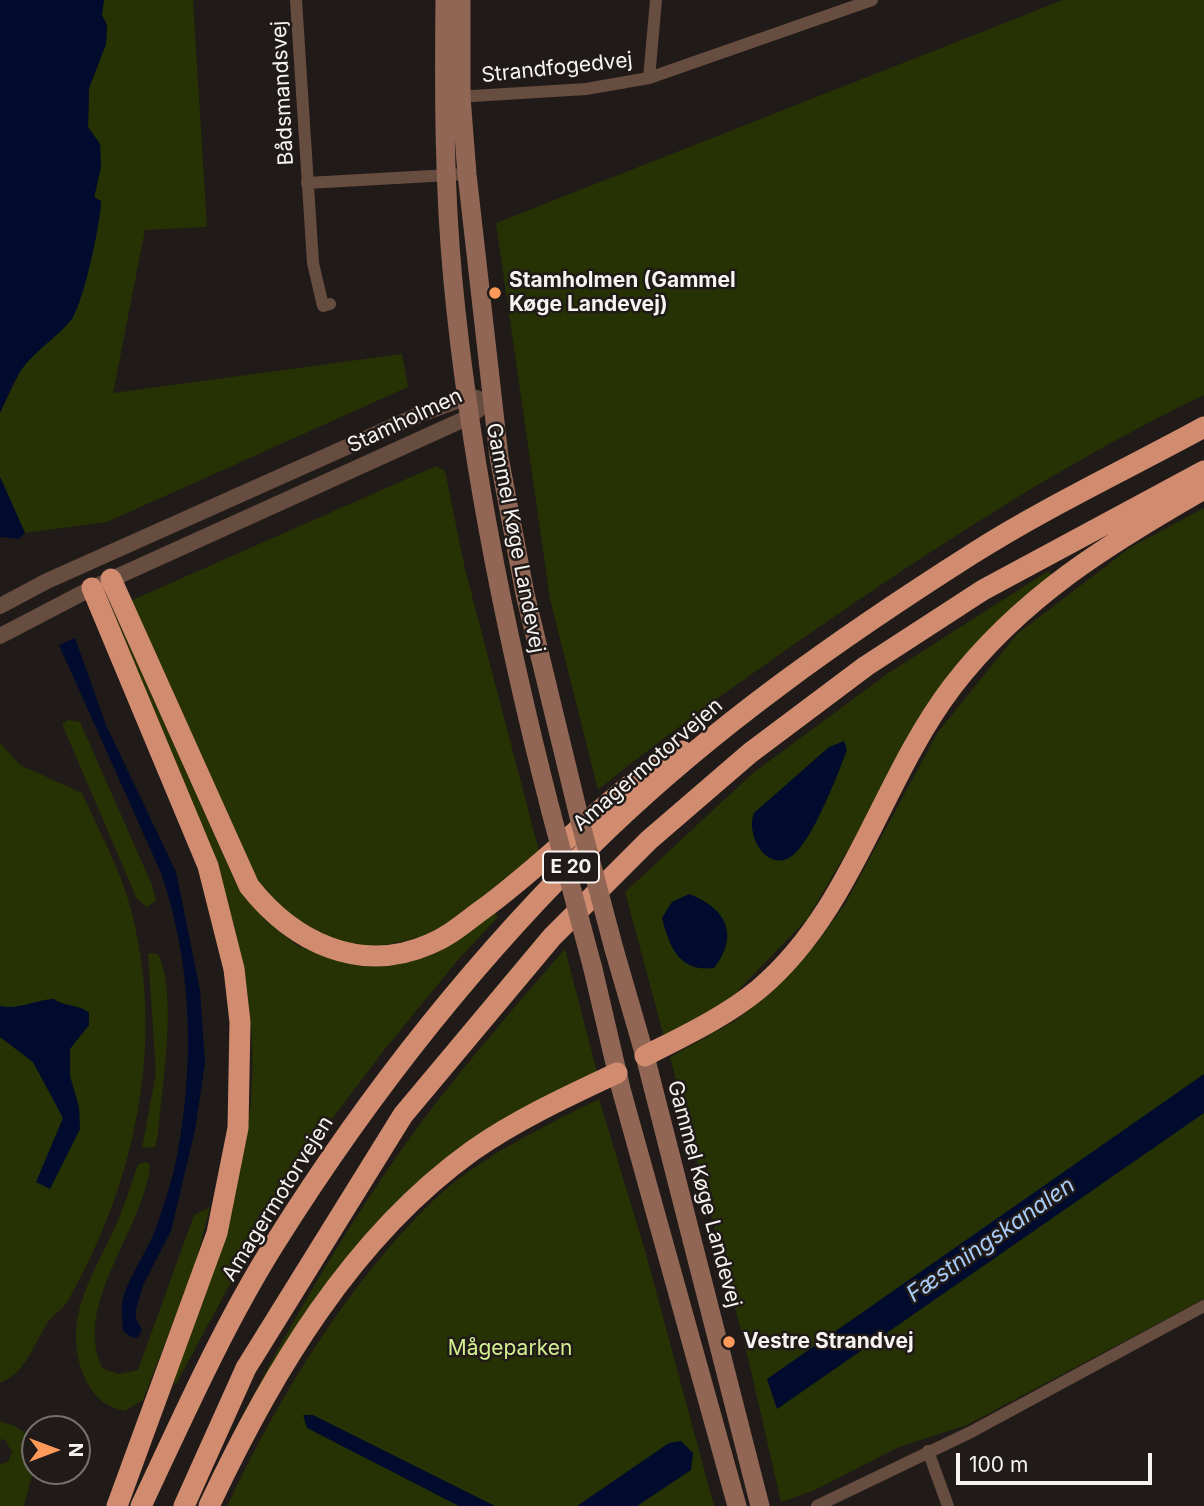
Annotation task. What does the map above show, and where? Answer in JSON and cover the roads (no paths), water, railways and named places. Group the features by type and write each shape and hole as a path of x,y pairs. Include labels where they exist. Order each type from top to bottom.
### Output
{"highway":[{"name":"Amagermotorvejen","path":"141,1506 213,1352 274,1244 349,1131 441,1010 520,918 609,829 746,711 829,649 975,552 1204,427"},
{"name":"E 20","path":"184,1506 246,1368 403,1115 552,937 649,840 730,770 866,666 982,590 1204,471"},
{"path":"645,1056 713,1021 759,989 794,954 836,895 906,758 952,688 1003,629 1048,587 1118,538 1204,489"},
{"path":"101,583 248,886 267,909 289,928 314,943 342,952 372,955 401,953 429,945 455,931 504,895 631,783 746,711"},
{"path":"101,583 208,866 234,969 240,1022 241,1075 238,1128 230,1181 217,1233 117,1506"},
{"path":"209,1506 267,1392 331,1293 387,1227 436,1179 472,1151 510,1127 617,1073"}],"main road":[{"name":"Gammel Køge Landevej","path":"445,0 452,98 467,174 492,399 525,594 569,783 645,1056 760,1506"},
{"name":"Gammel Køge Landevej","path":"461,0 446,176 453,279 469,417 499,593 617,1073 737,1506"},
{"path":"617,1073 645,1056"}],"street":[{"name":"Bådsmandsvej","path":"296,0 313,264 323,306 330,304"},
{"path":"649,78 656,0"},
{"name":"Strandfogedvej","path":"452,98 586,89 649,78 872,0"},
{"name":"Bådsmandsvej","path":"307,183 467,174"},
{"name":"Stamholmen","path":"0,606 92,561 416,416 467,397 492,399"},
{"name":"Stamholmen","path":"0,636 101,583 469,417 492,399"},
{"path":"92,561 101,583"},
{"path":"817,1506 971,1432 1204,1306"},
{"path":"928,1451 948,1506"}],"water":[{"path":"0,0 104,0 102,15 107,25 106,44 89,88 88,127 100,144 101,167 94,197 101,201 86,281 71,320 25,365 0,413"},
{"path":"0,477 25,533 19,539 0,537"},
{"path":"75,638 106,725 176,872 200,990 205,1063 195,1130 171,1231 143,1285 136,1310 136,1319 142,1330 138,1337 133,1338 123,1331 122,1307 132,1275 158,1222 177,1156 186,1085 187,1013 179,942 161,873 59,645"},
{"path":"844,741 847,750 824,807 808,837 792,856 774,860 766,856 752,831 754,813 829,747"},
{"path":"689,894 712,907 725,924 726,944 714,968 692,966 684,962 673,948 665,929 662,918 672,902"},
{"path":"54,999 85,1010 89,1013 89,1025 70,1049 70,1076 79,1107 80,1129 50,1189 36,1182 63,1118 33,1062 0,1037 0,1006 14,1007"},
{"name":"Fæstningskanalen","path":"1204,1074 1204,1113 777,1409 767,1379"},
{"path":"303,1415 313,1415 495,1506 459,1506 307,1428"},
{"path":"681,1441 693,1453 691,1470 637,1506 577,1506 669,1443"}],"place":[{"name":"Stamholmen (Gammel Køge Landevej)","path":"495,293"},
{"name":"Vestre Strandvej","path":"729,1342"}],"park label":[{"name":"Mågeparken","path":"510,1349"}]}
